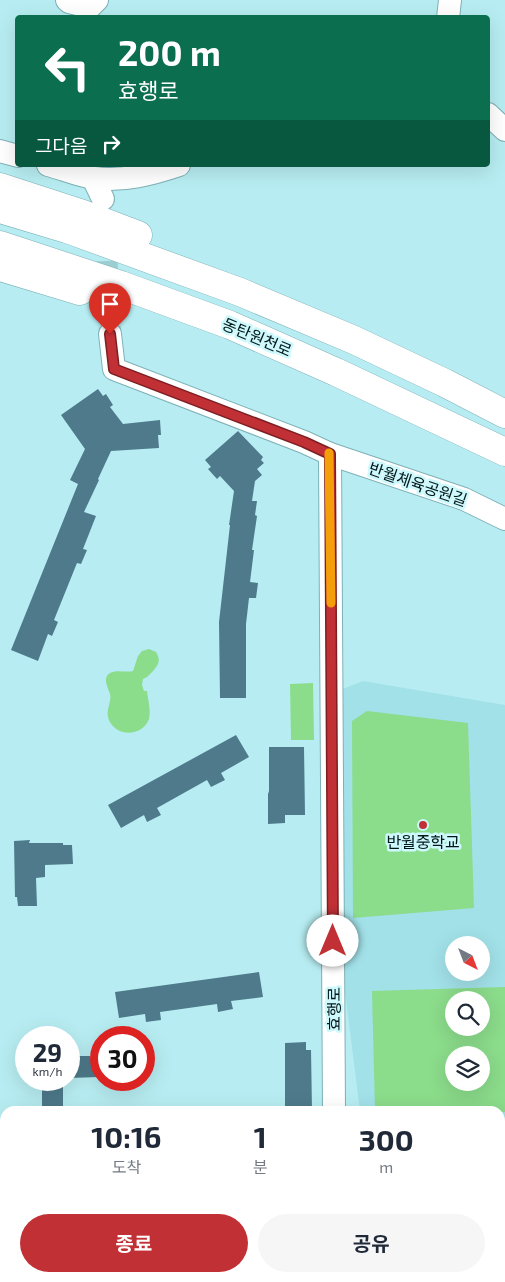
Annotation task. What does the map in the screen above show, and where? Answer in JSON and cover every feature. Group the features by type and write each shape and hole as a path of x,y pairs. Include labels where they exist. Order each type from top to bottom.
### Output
{"main road":[{"path":"0,187 84,214 150,239 206,279"},
{"path":"0,208 67,229 240,292 354,340 505,414"},
{"name":"동탄원천로","path":"0,245 121,285 230,325 336,372 505,452"},
{"path":"0,267 144,311 196,312"}],"street":[{"path":"67,0 90,7 97,0"},
{"path":"448,15 450,0"},
{"path":"0,151 15,155"},
{"path":"55,167 93,178 119,179 153,173 172,167"},
{"path":"93,178 103,199"},
{"path":"110,334 114,369 304,442 330,454"},
{"name":"반월체육공원길","path":"330,454 464,499 505,519"},
{"name":"효행로","path":"330,454 334,1106"}],"shaded area":[{"name":"반월중학교","path":"363,681 505,705 505,1106 359,1106 343,976 340,690"}],"green space":[{"path":"149,649 156,652 159,660 153,671 143,679 142,685 144,691 147,691 149,701 149,719 140,730 128,733 121,731 111,724 108,717 110,697 106,677 113,672 133,671 138,656 142,651"},
{"path":"313,683 314,740 291,740 290,684"},
{"path":"367,711 468,723 474,908 353,918 352,721"},
{"path":"505,987 505,1106 375,1106 372,991"}],"building":[{"path":"98,389 103,396 106,394 113,405 110,407 123,424 160,420 161,435 158,435 159,448 111,451 84,512 96,516 83,549 87,550 81,564 77,563 54,620 58,622 52,636 48,634 38,661 11,650 78,484 70,480 85,449 61,415"},
{"path":"238,431 263,457 261,460 264,463 257,469 262,475 255,481 252,501 257,501 255,515 257,516 250,582 258,583 256,598 249,598 246,624 246,698 220,698 219,622 234,491 220,476 217,479 208,469 211,467 205,460"},
{"path":"236,735 249,757 221,773 225,780 211,787 207,780 157,808 161,815 147,822 144,815 121,828 108,805"},
{"path":"269,747 304,747 305,815 285,815 285,823 268,824"},
{"path":"30,840 29,843 63,843 63,845 72,845 73,864 45,865 45,877 36,878 37,906 18,906 17,897 15,897 14,841"},
{"path":"259,972 263,997 231,1001 233,1009 218,1012 217,1004 160,1012 161,1020 146,1022 145,1014 119,1018 115,992"},
{"path":"306,1042 306,1050 311,1050 312,1106 285,1106 285,1043"},
{"path":"80,1056 90,1056 90,1077 80,1078"},
{"path":"42,1091 63,1091 63,1106 42,1106"}],"tunnel":[{"path":"105,228 110,334"}],"slow traffic":[{"path":"329,453 331,603"}],"place":[{"name":"반월중학교","path":"423,825"}],"route":[{"path":"110,334 114,369 304,442 330,454 333,941"}]}
